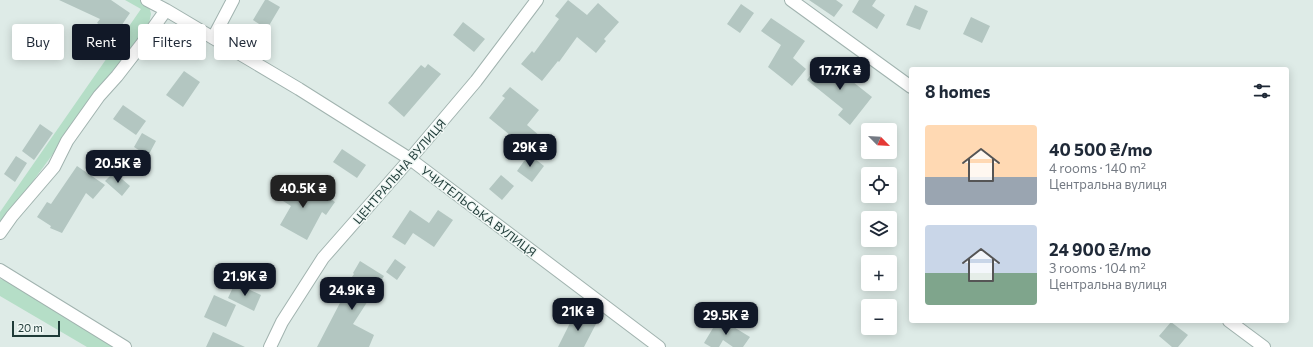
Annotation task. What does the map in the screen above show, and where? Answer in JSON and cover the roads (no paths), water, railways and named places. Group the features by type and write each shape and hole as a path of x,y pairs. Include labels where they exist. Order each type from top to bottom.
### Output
{"street":[{"name":"УЧИТЕЛЬСЬКА ВУЛИЦЯ","path":"147,0 299,89 410,159 659,347"},
{"path":"213,38 233,0"},
{"name":"ЦЕНТРАЛЬНА ВУЛИЦЯ","path":"270,347 282,322 323,258 476,81 537,0"},
{"path":"791,0 909,86"},
{"path":"0,233 12,216 54,167 67,141 94,103 141,45 166,10"},
{"path":"0,270 125,347"},
{"path":"1232,323 1264,347"}]}
